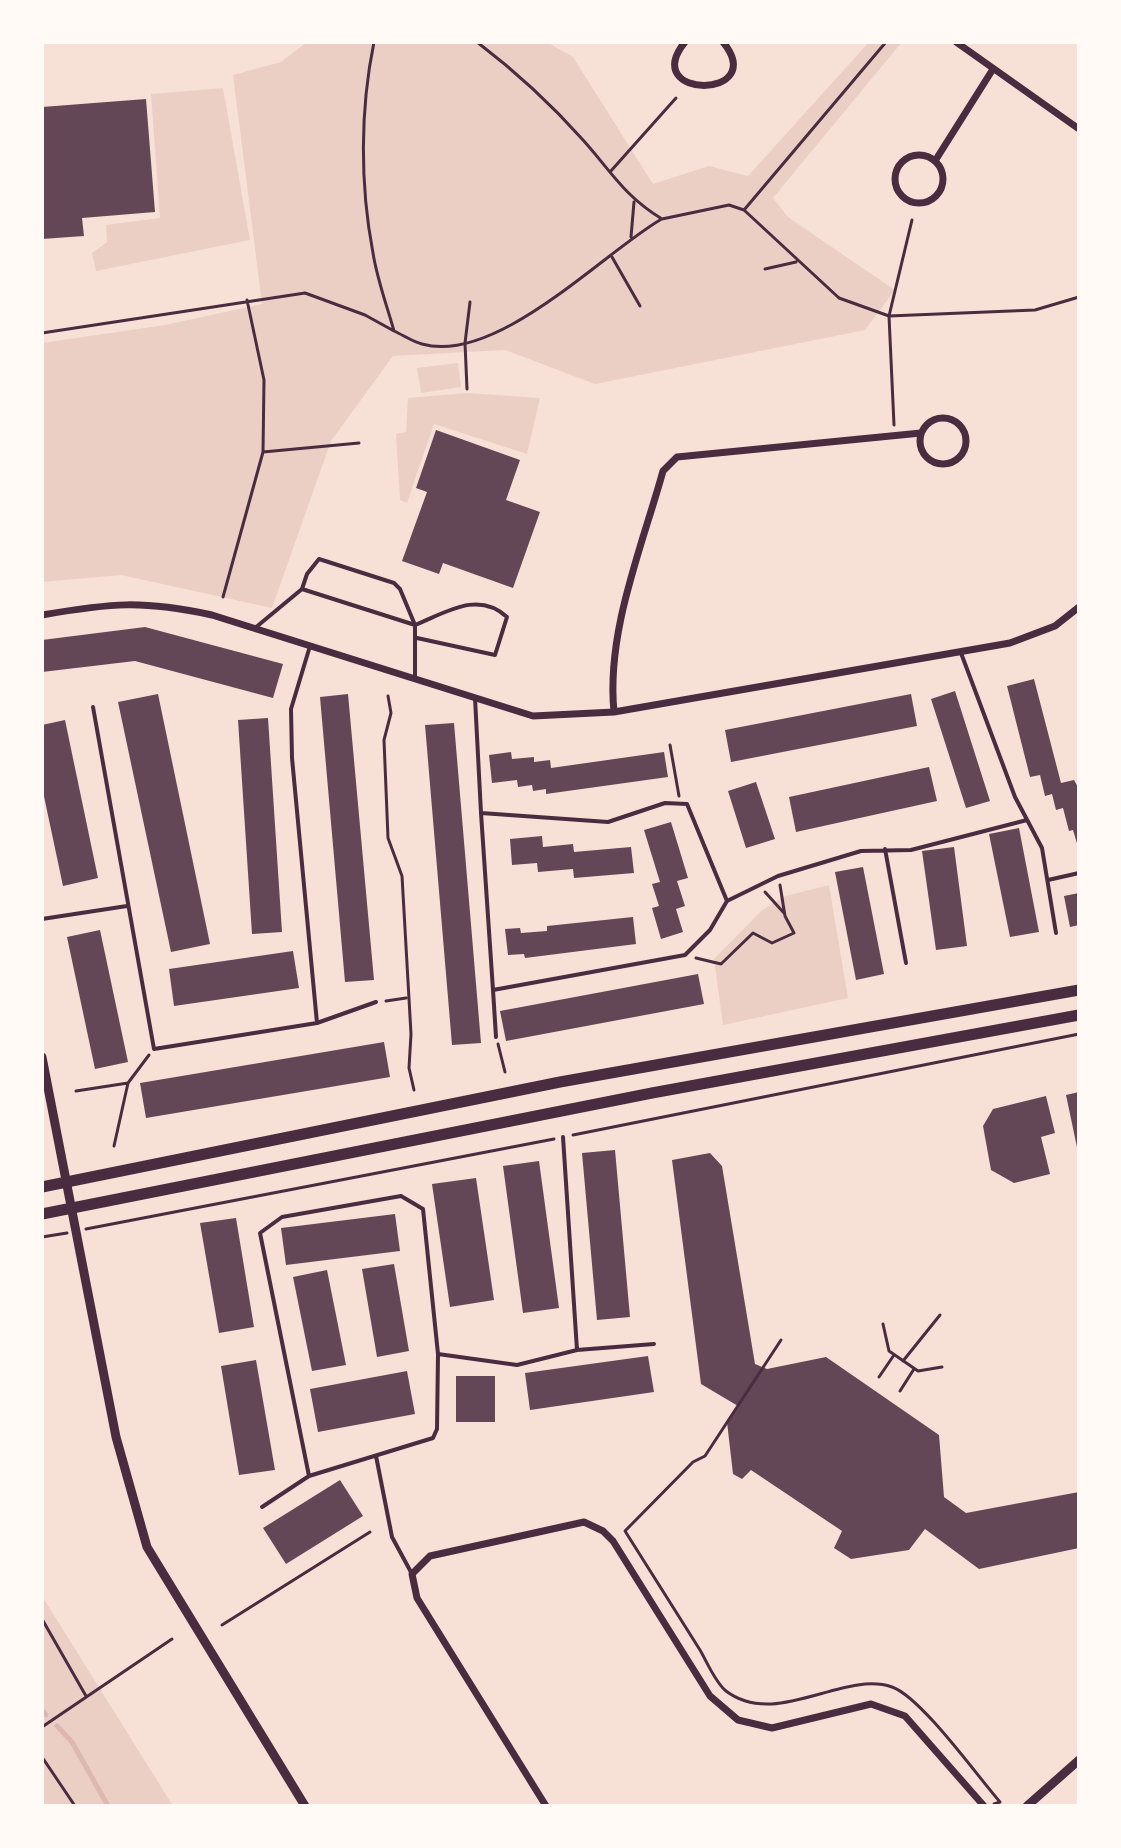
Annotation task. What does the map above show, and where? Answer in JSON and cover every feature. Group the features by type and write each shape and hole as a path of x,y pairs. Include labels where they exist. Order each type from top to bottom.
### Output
{"main road":[{"path":"42,1187 560,1082 1079,990"},
{"path":"42,1214 652,1093 1079,1015"}],"street":[{"path":"685,42 677,57 680,74 693,86 702,88 710,88 726,78 732,62 726,43"},
{"path":"956,42 1077,123"},
{"path":"935,161 993,69"},
{"path":"913,155 935,161 942,175 940,190 920,203 906,198 895,178 900,164 913,155"},
{"path":"614,712 618,635 663,471 677,457 921,433 931,421 954,420 964,431 966,447 958,460 936,464 924,455 921,433"},
{"path":"42,615 114,602 164,604 255,629 533,716 614,712 961,653 1010,643 1055,626 1079,607"},
{"path":"42,1057 116,1437 147,1547 305,1806"},
{"path":"546,1806 417,1598 412,1574 430,1556 584,1522 603,1531 623,1553 710,1696 738,1720 772,1728 871,1704 888,1709 905,1716 986,1806"},
{"path":"1027,1806 1079,1760"}],"lane":[{"path":"255,629 302,589 307,574 319,559 373,574 400,589 415,625 415,679"},
{"path":"302,589 415,625 467,603 483,604 507,617 495,655 417,638"},
{"path":"310,646 291,709 292,758 317,1023"},
{"path":"961,653 1027,820 1042,848 1056,933"},
{"path":"475,698 496,1037"},
{"path":"93,707 154,1049 317,1023 376,1002"},
{"path":"481,813 608,822 665,803 687,804 727,901"},
{"path":"493,990 685,955 710,930 727,901 778,876 861,851 911,850 1027,820"},
{"path":"885,849 906,963"},
{"path":"1048,880 1079,873"},
{"path":"42,919 127,906"},
{"path":"563,1137 577,1350"},
{"path":"262,1507 309,1476 433,1438 437,1429 438,1354 423,1209 401,1196 282,1217 260,1233 309,1476"},
{"path":"438,1354 517,1365 577,1350 654,1344"},
{"path":"376,1456 392,1537 412,1574"}],"path":[{"path":"374,42 366,80 364,142 373,253 394,331"},
{"path":"477,42 510,67 610,172 634,202 662,219"},
{"path":"744,210 886,42"},
{"path":"610,172 676,98"},
{"path":"631,237 634,202"},
{"path":"42,333 305,293 365,315 424,345 465,343 497,331 558,298 631,237 662,219 729,205 744,210 839,298 889,316 1035,310 1079,297"},
{"path":"894,426 889,316 912,220"},
{"path":"611,255 640,306"},
{"path":"765,269 799,262"},
{"path":"223,597 263,452 264,380 247,300"},
{"path":"467,389 465,343 470,302"},
{"path":"263,452 359,443"},
{"path":"388,696 391,713 384,740 388,838 402,876 406,998 411,1034 409,1068 414,1090"},
{"path":"670,745 680,804"},
{"path":"778,876 785,916"},
{"path":"685,955 721,964 753,933 772,943 794,933 780,904 759,886"},
{"path":"376,1002 406,998"},
{"path":"496,1037 505,1072"},
{"path":"114,1146 128,1083 154,1049"},
{"path":"76,1091 128,1083"},
{"path":"903,1361 940,1315"},
{"path":"883,1324 889,1351 894,1355 914,1369 942,1367"},
{"path":"781,1340 705,1456 693,1462 625,1531 725,1690 755,1703 786,1702 874,1684 893,1688 912,1700 1000,1802 986,1806"},
{"path":"879,1377 894,1355"},
{"path":"900,1391 914,1369"},
{"path":"222,1625 370,1532"},
{"path":"42,1619 86,1696"},
{"path":"43,1728 172,1639"},
{"path":"42,1757 75,1806"}],"shaded area":[{"path":"307,42 547,42 573,57 653,184 709,166 748,176 869,42 902,42 773,198 788,217 895,290 865,330 595,384 505,350 393,356 331,441 272,608 121,575 42,582 42,343 165,325 262,304 233,75 281,62"},
{"path":"223,88 250,240 96,271 92,253 107,242 106,225 160,218 151,94"},
{"path":"458,363 461,387 421,393 417,368"},
{"path":"467,393 540,398 527,454 434,424 407,503 400,500 396,434 406,432 408,398"},
{"path":"829,885 848,998 723,1025 714,959 761,911 785,896"},
{"path":"42,1596 173,1806 42,1806"}],"building":[{"path":"146,99 155,212 82,218 84,236 42,239 42,107"},
{"path":"436,430 520,460 506,500 540,512 513,588 443,563 439,574 402,561 427,492 416,488"},
{"path":"145,627 283,664 273,698 135,661 42,672 42,640"},
{"path":"1034,679 1061,783 1074,780 1079,789 1079,850 1073,830 1069,831 1063,808 1056,810 1052,794 1045,796 1040,775 1030,777 1007,686"},
{"path":"955,691 990,801 966,808 931,699"},
{"path":"158,694 210,944 171,952 118,702"},
{"path":"348,694 374,980 345,982 320,697"},
{"path":"911,694 917,726 731,762 725,730"},
{"path":"268,718 282,932 252,934 238,720"},
{"path":"65,720 98,878 63,886 42,787 42,725"},
{"path":"454,723 481,1043 452,1045 425,725"},
{"path":"511,752 512,759 534,757 534,762 550,760 551,768 664,752 668,777 546,794 546,789 533,791 532,785 518,787 517,780 492,783 489,755"},
{"path":"929,767 937,801 796,832 789,797"},
{"path":"756,782 775,839 746,848 728,791"},
{"path":"671,822 688,878 677,881 685,906 676,909 683,932 661,939 652,908 659,906 652,884 660,882 644,830"},
{"path":"1019,828 1039,932 1010,937 989,834"},
{"path":"542,836 543,847 573,844 574,852 631,847 634,873 574,878 573,869 538,872 537,863 512,865 510,839"},
{"path":"954,847 967,946 936,950 922,851"},
{"path":"863,867 884,974 856,980 835,872"},
{"path":"1079,893 1079,925 1070,927 1064,896"},
{"path":"633,917 636,944 525,958 524,954 508,955 505,929 520,928 521,933 547,931 547,926"},
{"path":"100,930 128,1062 95,1069 67,937"},
{"path":"293,951 299,988 174,1006 169,969"},
{"path":"698,974 704,1004 506,1041 500,1011"},
{"path":"384,1042 390,1077 146,1118 140,1083"},
{"path":"1079,1092 1079,1151 1078,1152 1066,1095"},
{"path":"1046,1096 1055,1133 1041,1137 1050,1174 1014,1183 991,1170 983,1126 993,1109"},
{"path":"615,1150 630,1317 597,1320 582,1153"},
{"path":"710,1153 722,1166 755,1364 767,1369 826,1357 939,1435 944,1497 966,1513 1079,1492 1079,1548 979,1569 925,1529 909,1550 851,1559 834,1548 842,1531 751,1470 742,1479 733,1474 727,1422 738,1406 701,1384 672,1160"},
{"path":"539,1161 559,1308 523,1313 503,1166"},
{"path":"476,1178 494,1300 450,1307 432,1184"},
{"path":"395,1214 400,1251 286,1265 281,1228"},
{"path":"236,1218 254,1327 219,1333 200,1223"},
{"path":"394,1264 409,1351 377,1357 362,1269"},
{"path":"327,1270 346,1365 312,1371 293,1277"},
{"path":"648,1356 654,1392 530,1410 525,1373"},
{"path":"256,1360 275,1470 239,1475 221,1366"},
{"path":"407,1371 415,1414 318,1432 310,1389"},
{"path":"456,1376 495,1376 495,1422 456,1422"},
{"path":"340,1480 363,1516 286,1564 263,1528"}],"waterway":[{"path":"42,1710 46,1715"},
{"path":"57,1726 72,1742 108,1806"}]}
